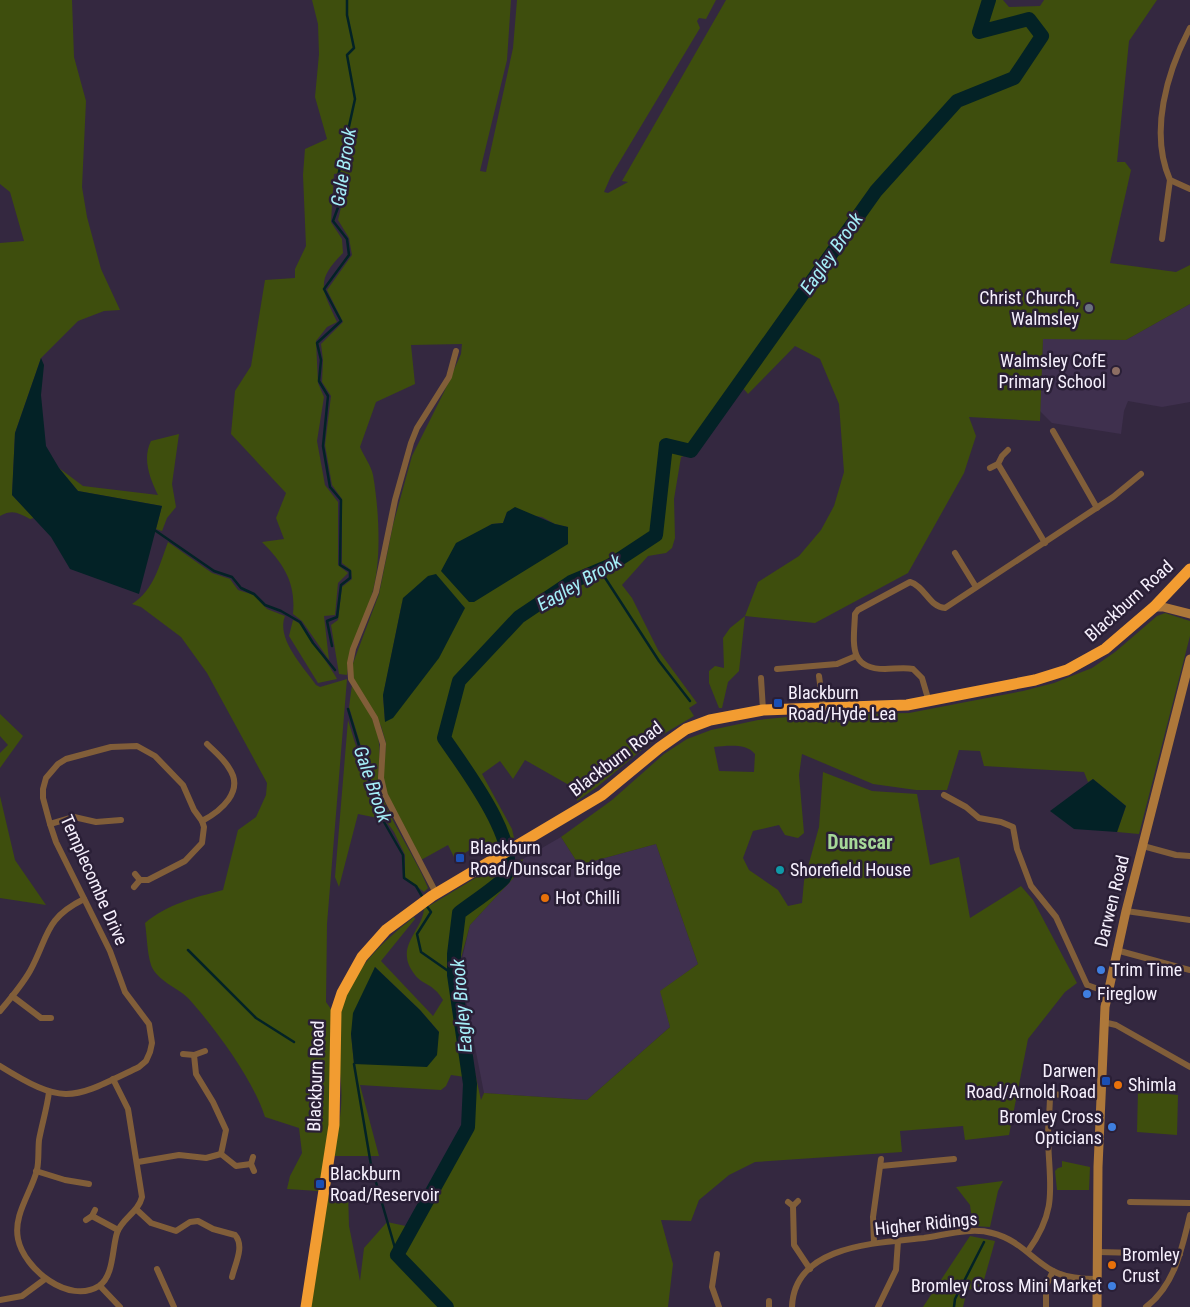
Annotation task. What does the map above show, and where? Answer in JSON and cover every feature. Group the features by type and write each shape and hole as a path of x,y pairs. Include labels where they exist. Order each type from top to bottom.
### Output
{"highway":[{"name":"Blackburn Road","path":"306,1307 334,1125 336,1011 354,970 368,949 386,930 434,895 602,795 659,748 686,729 710,720 763,710 823,706 907,705 929,702 1004,688 1067,670 1105,649 1154,607 1190,569"}],"main road":[{"path":"1154,607 1163,607 1190,614"},
{"name":"Darwen Road","path":"1097,1307 1103,1022 1107,992 1190,659"}],"street":[{"path":"1162,239 1170,180 1163,155 1161,118 1172,71 1190,28"},
{"path":"1170,180 1190,189"},
{"path":"434,895 384,795 380,778 383,744 374,718 350,676 353,649 376,592 395,500 409,450 417,428 449,377 456,351"},
{"path":"1053,431 1097,508"},
{"path":"1058,439 1065,434"},
{"path":"990,468 998,464 1008,450"},
{"path":"998,464 1045,543"},
{"path":"929,702 922,678 913,669 874,669 863,664 856,656 854,649 855,614 862,606 910,582 918,586 937,606 945,608 1097,508 1141,474"},
{"path":"955,556 976,587"},
{"path":"777,669 837,664 856,656"},
{"path":"819,676 823,706"},
{"path":"761,678 763,710"},
{"path":"202,821 223,807 232,796 234,788 233,774 219,751 207,744"},
{"name":"Templecombe Drive","path":"0,1066 31,1085 50,1092 76,1095 113,1079 146,1061 152,1043 152,1033 149,1024 126,992 110,951 56,842 50,824 43,798 43,788 51,770 66,759 126,745 137,746 155,756 183,785 204,827 202,843 190,857 148,880 140,880 134,886"},
{"path":"944,795 966,807 979,818 1001,822 1013,827 1017,849 1031,886 1056,917 1087,985 1107,992"},
{"path":"50,824 74,817 96,822 111,818 121,820"},
{"path":"1143,846 1176,855 1190,856"},
{"path":"135,874 140,880"},
{"path":"0,1011 31,969 53,922 66,909 84,899"},
{"path":"1126,910 1190,920"},
{"path":"1116,950 1190,970"},
{"path":"12,996 41,1018 52,1018"},
{"path":"1103,1022 1116,1025 1190,1067"},
{"path":"183,1054 194,1055 205,1051"},
{"path":"194,1055 196,1074 224,1123 225,1137 221,1154"},
{"path":"50,1092 39,1140 36,1171 20,1214 18,1238 29,1263 45,1279 78,1290 100,1286 109,1273 118,1230 136,1210 142,1197 138,1162 128,1110 113,1079"},
{"path":"1042,1093 1062,1095"},
{"path":"1028,1250 1042,1230 1049,1210 1051,1189 1048,1136 1050,1095"},
{"path":"138,1162 179,1155 200,1158 221,1154 236,1166 251,1164"},
{"path":"253,1157 251,1164 254,1172"},
{"path":"874,1244 873,1211 881,1163 954,1159"},
{"path":"938,1161 943,1167"},
{"path":"1049,1161 1058,1161"},
{"path":"36,1171 65,1180 88,1184"},
{"path":"1130,1202 1190,1203"},
{"path":"793,1203 794,1245 810,1268"},
{"path":"136,1210 151,1223 178,1231"},
{"path":"91,1215 118,1230"},
{"path":"1146,1307 1164,1289 1180,1254 1190,1215"},
{"path":"178,1231 190,1222 198,1220 213,1229 235,1235 240,1243 234,1259 232,1277"},
{"path":"178,1231 180,1239"},
{"name":"Higher Ridings","path":"792,1307 795,1290 810,1268 827,1256 874,1244 972,1232 991,1232 1028,1250 1053,1271 1067,1276 1098,1279"},
{"path":"878,1307 896,1270 898,1241"},
{"path":"1098,1252 1180,1254"},
{"path":"717,1254 710,1263 712,1287 719,1307"},
{"path":"157,1269 162,1276 174,1307"},
{"path":"1046,1307 1046,1286 1053,1271"},
{"path":"0,1300 22,1296 45,1279"},
{"path":"100,1286 120,1307"}],"shaded area":[{"name":"Walmsley CofE Primary School","path":"1190,304 1190,402 1162,407 1128,401 1124,411 1121,434 1052,423 1040,411 1043,338 1126,340"},
{"path":"41,358 44,365 41,395 46,446 59,468 78,491 162,506 139,594 70,569 51,537 12,495 15,433"},
{"path":"515,507 555,524 568,527 568,544 474,602 469,602 441,571 456,543 492,524 503,523 507,512"},
{"path":"436,574 465,608 439,658 393,718 385,722 383,695 403,598 428,576"},
{"path":"1093,779 1126,806 1117,832 1074,829 1050,811"},
{"path":"561,837 579,865 656,844 698,964 661,991 670,1027 587,1100 484,1093 463,985 462,959 470,925 520,871 523,859"},
{"path":"375,967 420,1010 439,1032 437,1055 427,1067 354,1064 351,1034 353,1013"}],"green space":[{"path":"0,0 72,0 74,57 86,101 82,187 87,217 101,269 120,310 104,311 78,321 41,358 15,433 12,495 34,518 30,519 12,512 0,516 0,243 24,241 10,192 0,184"},
{"path":"312,0 511,0 507,60 480,171 486,172 513,48 517,0 716,0 706,19 699,18 697,21 700,28 611,176 604,192 608,193 628,182 622,181 726,0 1003,0 1009,7 1040,6 1044,0 1157,0 1129,41 1117,162 1125,162 1131,170 1110,263 1176,272 1190,265 1190,304 1126,340 1043,339 1040,421 969,417 976,436 964,473 908,573 815,623 745,616 758,582 799,556 821,530 834,506 844,472 839,404 820,359 795,346 748,394 742,387 693,453 681,457 674,499 675,538 672,548 666,553 648,556 622,585 632,598 658,650 697,703 689,708 694,716 655,739 577,801 576,789 525,760 513,779 500,761 482,774 512,829 514,838 482,854 478,849 473,848 455,859 448,845 421,860 387,794 383,779 386,743 381,726 354,681 352,666 379,594 393,525 412,456 461,354 462,344 411,345 415,384 376,402 360,447 372,472 375,489 378,519 378,551 375,581 354,644 347,675 339,674 331,625 338,620 342,587 352,579 351,570 342,563 342,499 332,485 325,445 331,396 322,382 323,360 321,344 343,322 327,290 352,255 349,238 338,220 342,203 339,180 341,173 334,174 331,222 342,239 343,253 328,271 324,286 337,322 327,327 316,341 318,383 324,397 317,441 325,485 338,502 338,565 348,573 338,583 335,615 324,616 329,660 302,621 293,614 293,593 287,575 277,558 262,542 284,539 276,518 286,493 231,434 235,391 251,366 265,280 295,278 295,269 306,246 303,175 305,149 327,139 315,97 319,54 318,24","holes":["507,512 542,517 555,524 568,527 480,531 492,524 503,523","403,598 385,721 383,696"]},
{"path":"179,434 172,484 176,507 167,518 162,531 156,529 162,506 78,491 59,468 83,486 158,495 148,469 148,448 151,441"},
{"path":"168,542 212,573 230,579 238,590 254,595 267,609 285,616 283,625 287,643 316,685 320,687 347,679 327,924 326,1002 333,1012 330,1131 318,1191 287,1189 290,1176 302,1153 299,1128 265,1117 252,1087 232,1054 210,1024 188,998 162,980 151,965 145,923 172,906 223,890 238,830 256,817 266,795 267,783 207,673 181,637 141,607 132,604 151,585"},
{"path":"1165,613 1190,621 1190,636 1139,834 1117,832 1126,806 1093,779 1088,782 1084,772 984,766 980,751 959,750 947,790 916,790 873,784 802,754 799,775 804,833 798,838 785,835 779,825 753,831 743,858 749,870 778,890 788,906 802,903 804,881 819,827 823,772 872,791 917,794 930,865 959,857 970,918 1021,886 1033,900 1077,983 1065,992 1028,1039 1009,1135 965,1140 963,1126 900,1131 902,1152 755,1162 729,1175 699,1200 691,1221 661,1220 673,1264 668,1307 311,1307 329,1189 348,1190 349,1226 360,1281 364,1248 387,1222 415,1228 470,1134 475,1106 473,1075 462,1014 481,1100 484,1093 587,1100 670,1027 660,991 698,964 656,844 579,865 561,837 612,800 664,754 687,739 711,730 758,720 808,715 909,713 1023,691 1054,683 1092,668 1115,652 1157,616","holes":["736,746 751,750 755,754 754,772 719,771 714,747"]},
{"path":"745,616 739,671 728,682 722,708 719,708 709,683 709,671 715,666 724,668 723,638 730,628"},
{"path":"293,620 303,627 337,679 318,683 289,636"},
{"path":"352,685 376,728 379,749 378,776 380,787 395,824 428,888 424,892 405,877 405,855 394,832 382,815 349,707"},
{"path":"0,714 23,736 0,768 0,753 8,745 0,736"},
{"path":"348,720 378,818 358,814 339,887 335,877"},
{"path":"0,796 15,860 46,905 0,898"},
{"path":"523,859 520,871 470,925 457,973 462,915 507,881 512,863"},
{"path":"502,862 501,876 454,910 450,964 465,1077 451,1075 446,1086 441,1090 360,1085 379,1156 333,1156 341,1111 337,1027 346,994 354,979 375,952 414,917 415,919 381,961 433,1016 443,1000 436,990 415,975 409,965 407,956 410,940 419,925 424,909","holes":["375,967 420,1010 439,1032 354,1064 351,1034"]},
{"path":"1138,1091 1178,1095 1177,1135 1137,1132"},
{"path":"1062,1161 1090,1167 1089,1190 1057,1190 1055,1171 1062,1167"},
{"path":"1003,1181 998,1191 990,1227 973,1226 970,1205 956,1187"},
{"path":"970,1236 995,1241 982,1287 967,1290 963,1307 923,1307"}],"waterway":[{"name":"Gale Brook","path":"332,646 327,621 337,617 341,585 350,578 350,571 340,565 341,500 330,487 323,446 328,396 319,381 321,360 317,343 341,321 324,289 349,255 347,239 333,221 340,202 337,181 355,99 347,55 354,48 347,15 347,0"},
{"name":"Eagley Brook","path":"447,1307 397,1255 468,1127 470,1084 454,975 454,954 459,913 501,881 504,878 508,864 506,846 489,806 444,738 459,681 519,617 571,582 609,566 656,535 666,445 691,451 876,191 957,101 1014,78 1042,36 1029,19 979,32 989,0"},
{"path":"156,531 214,571 232,577 241,588 254,594 265,605 281,611 300,622 313,643 335,670"},
{"path":"600,570 659,661 690,701"},
{"name":"Gale Brook","path":"348,709 380,815 403,855 404,878 416,886 423,898"},
{"name":"Gale Brook","path":"426,905 431,912 417,934 421,952 454,975"},
{"path":"188,950 256,1018 294,1042"},
{"path":"354,1064 371,1165 397,1255"},
{"path":"954,1307 955,1299 984,1242"}],"place":[{"name":"Christ Church, Walmsley","path":"1089,308"},
{"name":"Walmsley CofE Primary School","path":"1116,371"},
{"name":"Blackburn Road/Hyde Lea","path":"778,703"},
{"name":"Blackburn Road/Dunscar Bridge","path":"460,858"},
{"name":"Shorefield House","path":"780,870"},
{"name":"Hot Chilli","path":"545,898"},
{"name":"Trim Time","path":"1101,970"},
{"name":"Fireglow","path":"1087,994"},
{"name":"Darwen Road/Arnold Road","path":"1106,1081"},
{"name":"Shimla","path":"1118,1085"},
{"name":"Bromley Cross Opticians","path":"1112,1127"},
{"name":"Blackburn Road/Reservoir","path":"320,1184"},
{"name":"Bromley Crust","path":"1112,1265"},
{"name":"Bromley Cross Mini Market","path":"1112,1286"}],"district":[{"name":"Dunscar","path":"860,842"}]}
